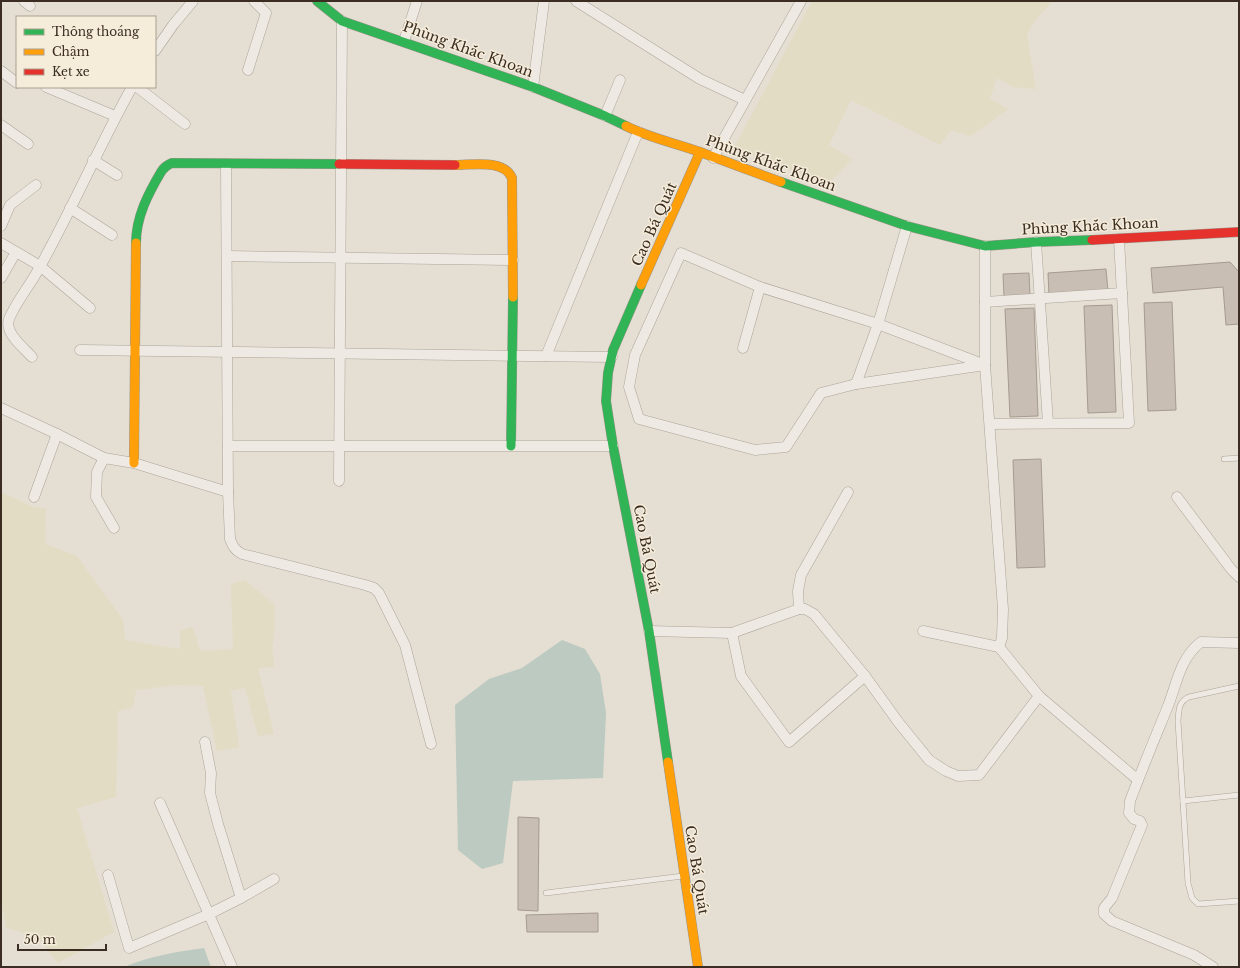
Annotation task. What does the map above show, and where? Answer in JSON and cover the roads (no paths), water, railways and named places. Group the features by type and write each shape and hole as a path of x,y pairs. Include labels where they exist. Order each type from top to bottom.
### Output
{"street":[{"path":"156,50 173,25 193,1"},
{"path":"248,70 266,13 254,1"},
{"name":"Phùng Khắc Khoan","path":"317,1 342,21 404,41 533,87 605,116 638,132 700,152 713,158 908,226 985,246 1239,232"},
{"path":"404,41 417,1"},
{"path":"533,87 544,1"},
{"path":"576,1 700,79 745,100"},
{"path":"713,158 801,1"},
{"path":"338,481 342,21"},
{"path":"1,71 16,82"},
{"path":"605,116 620,80"},
{"path":"48,88 115,116"},
{"path":"32,357 11,333 7,323 12,311 40,266 115,116 131,88"},
{"path":"139,88 185,124"},
{"path":"1,125 28,144"},
{"path":"546,356 638,132"},
{"name":"Cao Bá Quát","path":"698,967 649,631 613,446 606,401 608,373 613,350 700,152"},
{"path":"94,160 117,175"},
{"path":"134,463 136,229 139,216 160,174 167,165 172,163 498,165 509,171 512,178 513,260 511,446"},
{"path":"226,164 228,492 230,540 234,548 242,554 365,585 374,588 379,593 405,645 431,744"},
{"path":"1,226 10,205 36,185"},
{"path":"70,208 112,235"},
{"path":"856,384 878,324 908,226"},
{"path":"990,424 1129,423 1119,239"},
{"path":"1036,242 1048,423"},
{"path":"1,243 40,266 90,308"},
{"path":"985,246 985,365 1003,609 1002,638 998,647"},
{"path":"1,278 16,252"},
{"path":"681,252 760,287 878,324 985,365 856,384 821,393 786,447 755,450 640,419 629,387 635,354 681,252"},
{"path":"227,256 513,260"},
{"path":"743,348 760,287"},
{"path":"985,302 1122,293"},
{"path":"80,350 612,357"},
{"path":"1,408 104,458 134,463 228,492"},
{"path":"34,497 57,434"},
{"path":"228,446 613,446"},
{"path":"104,458 97,472 96,497 114,528"},
{"path":"799,609 798,591 802,575 848,492"},
{"path":"1177,497 1231,569 1239,577"},
{"path":"649,631 732,633 799,609 805,609 814,614 865,676 899,723 929,760 946,771 958,776 978,775 1039,696"},
{"path":"923,631 998,647 1039,696 1138,780"},
{"path":"732,633 740,676 789,742 865,676"},
{"path":"1213,967 1194,955 1112,921 1104,914 1104,908 1112,898 1142,825 1140,821 1134,819 1129,813 1130,801 1169,704 1182,666 1189,653 1201,642 1239,644"},
{"path":"205,742 211,773 210,793 241,898"},
{"path":"160,803 232,967"},
{"path":"108,875 129,948 209,914 274,879"}],"lane":[{"path":"1224,459 1239,458"},
{"path":"1239,686 1184,699 1179,705 1178,721 1188,883 1192,898 1198,904 1239,901"},
{"path":"1183,801 1239,795"},
{"path":"546,893 684,876"}]}
